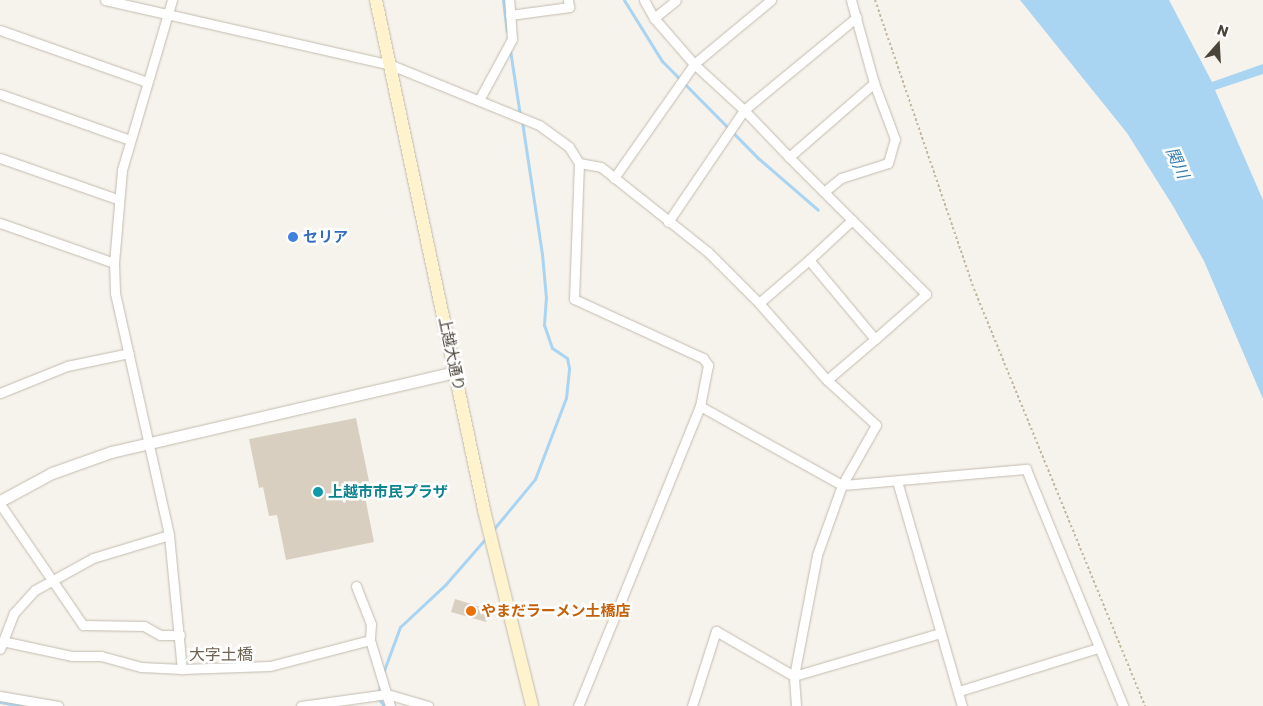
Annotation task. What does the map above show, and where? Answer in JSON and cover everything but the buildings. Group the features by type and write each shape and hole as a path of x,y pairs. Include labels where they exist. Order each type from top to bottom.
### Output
{"main road":[{"name":"上越大通り","path":"376,0 484,510 532,706"}],"street":[{"path":"107,0 390,65 539,125 569,147 579,163 574,299 707,361 700,406 578,706"},
{"path":"172,0 166,14 130,140 117,199 114,263 115,293 169,536 182,669"},
{"path":"479,100 512,39 509,0"},
{"path":"510,15 569,7 568,0"},
{"path":"644,0 654,18 694,64 744,110 926,294 827,380"},
{"path":"654,18 676,0"},
{"path":"614,178 694,64 771,0"},
{"path":"825,191 842,178 888,163 895,139 874,83 851,0"},
{"path":"668,222 744,110 857,17"},
{"path":"0,30 146,82"},
{"path":"789,156 874,83"},
{"path":"0,94 130,140"},
{"path":"0,158 117,199"},
{"path":"579,163 594,163 708,252 759,303 827,380 876,425 842,485 817,555 794,676 796,706"},
{"path":"759,303 852,220"},
{"path":"0,223 114,263"},
{"path":"809,260 875,339"},
{"path":"0,393 74,364 129,353"},
{"path":"180,636 160,635 144,626 83,625 51,581 0,503 82,460 456,372"},
{"path":"700,406 842,485 1026,469 1123,706"},
{"path":"897,481 962,706"},
{"path":"169,536 99,555 51,581 14,613 1,645 72,656 101,656 141,667 182,669 270,666 370,640"},
{"path":"356,586 371,624 370,640 390,706"},
{"path":"692,706 716,631 794,676 940,633"},
{"path":"959,691 1098,648"},
{"path":"301,706 321,705 387,694 428,706"},
{"path":"0,696 58,706"}],"path":[{"path":"875,0 974,289 1145,706"}],"water":[{"name":"関川","path":"1020,0 1169,0 1212,82 1263,64 1263,74 1215,90 1263,200 1263,399 1204,261 1173,206 1127,133"}],"waterway":[{"path":"503,0 507,31"},
{"path":"624,0 662,61 758,158 818,210"},
{"path":"510,50 520,115"},
{"path":"492,531 535,479 566,398 569,368 567,358 552,348 544,325 546,298 542,254 522,121"},
{"path":"383,673 400,627 445,585 486,538"},
{"path":"380,681 379,699 384,706"},
{"path":"0,702 23,706"}],"place":[{"name":"セリア","path":"293,237"},
{"name":"上越市市民プラザ","path":"318,492"},
{"name":"やまだラーメン土橋店","path":"471,611"}],"district":[{"name":"大字土橋","path":"221,655"}]}
